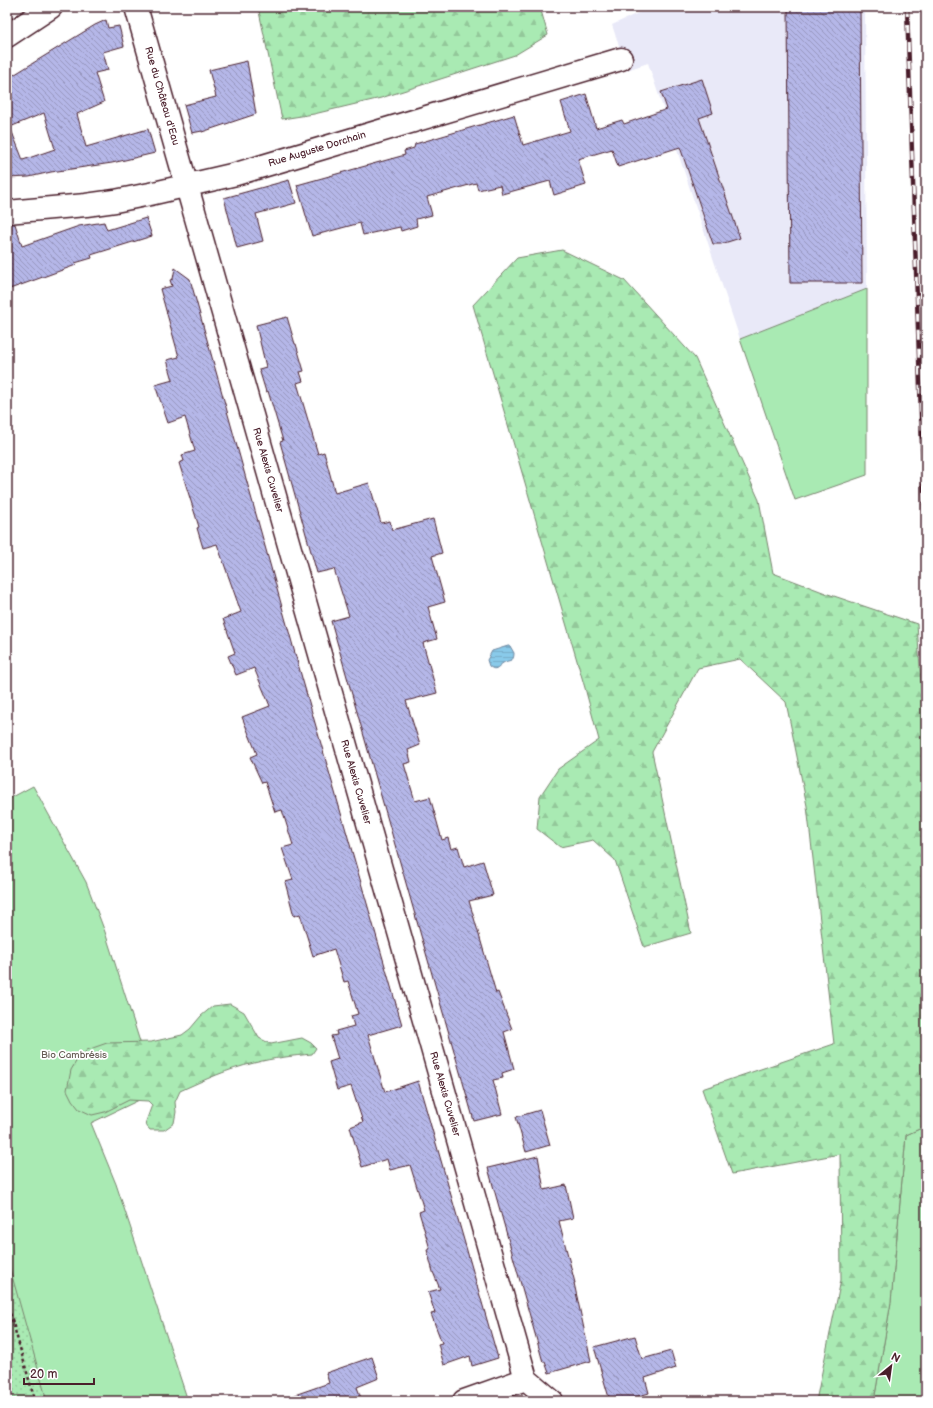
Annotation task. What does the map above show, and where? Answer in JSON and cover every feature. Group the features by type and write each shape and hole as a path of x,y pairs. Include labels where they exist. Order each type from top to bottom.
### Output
{"street":[{"path":"7,36 51,7"},
{"name":"Rue du Château d'Eau","path":"136,7 187,185"},
{"name":"Rue Auguste Dorchain","path":"7,212 86,206 236,174 621,59"},
{"name":"Rue Alexis Cuvelier","path":"187,185 526,1379"},
{"path":"464,1401 526,1379 552,1401"}],"path":[{"path":"7,1302 35,1401"}],"shaded area":[{"path":"651,7 865,7 867,289 740,339 648,63 627,70 612,25"}],"green space":[{"path":"258,7 540,7 548,35 515,55 381,98 314,114 282,119"},
{"path":"562,250 624,280 695,358 759,500 773,573 828,594 917,624 926,754 926,1126 906,1135 891,1302 874,1401 816,1401 841,1280 840,1154 732,1174 702,1089 834,1044 807,806 786,702 740,659 698,668 652,752 691,933 644,947 615,860 593,840 560,847 537,829 540,796 558,769 599,740 473,305 517,258"},
{"path":"867,289 867,475 795,500 740,339"},
{"name":"Bio Cambrésis","path":"33,786 86,882 105,932 156,1092 91,1123 116,1184 188,1401 39,1401 7,1287 7,800"},
{"path":"230,1004 244,1012 259,1038 271,1044 302,1038 316,1048 312,1054 290,1056 244,1065 180,1091 175,1102 176,1112 174,1123 164,1130 150,1130 145,1124 152,1105 148,1101 129,1100 105,1112 92,1115 79,1109 72,1100 67,1090 71,1070 77,1060 87,1050 107,1043 151,1042 182,1035 213,1006"},
{"path":"926,1126 926,1401 874,1401 891,1302 906,1135"},
{"path":"7,1258 47,1401 11,1401 7,1388"}],"water":[{"path":"510,646 514,653 512,660 503,663 495,669 491,668 487,660 492,651"}],"building":[{"path":"788,7 860,7 862,283 790,283"},
{"path":"106,20 108,28 119,26 124,46 103,52 108,70 95,73 104,102 77,114 86,147 148,129 155,153 112,163 51,172 29,177 7,178 7,79 95,25","holes":["44,113 55,149 23,160 10,127"]},
{"path":"247,61 256,114 202,132 192,133 184,105 216,97 209,70"},
{"path":"702,79 713,113 699,118 740,238 721,244 713,244 680,147 618,167 612,149 578,159 586,185 554,195 550,181 502,194 500,185 478,190 476,183 427,197 432,215 416,219 417,226 401,231 400,227 363,235 360,223 312,236 297,185 405,155 404,151 414,148 415,144 514,115 523,145 570,131 561,102 586,94 596,128 622,120 624,124 667,109 661,92"},
{"path":"289,180 296,203 256,214 263,241 237,248 224,198"},
{"path":"146,218 152,236 91,255 92,258 75,263 76,265 7,290 7,224 15,224 22,246 79,226 104,222 107,230"},
{"path":"175,268 190,279 298,664 402,1025 368,1035 385,1092 418,1081 498,1358 472,1366 470,1356 444,1365 438,1344 442,1343 431,1314 435,1313 428,1292 440,1289 433,1272 427,1250 430,1249 419,1212 424,1210 410,1165 390,1170 387,1159 362,1167 350,1127 363,1122 351,1086 337,1090 329,1062 338,1059 331,1036 337,1035 336,1031 354,1026 351,1016 358,1014 348,981 344,982 334,949 313,956 300,914 294,916 285,882 293,880 282,848 293,845 282,810 275,812 265,782 262,783 250,757 257,754 242,717 270,706 254,668 236,675 228,656 235,653 223,619 241,612 217,544 203,548 197,528 199,527 179,463 184,461 182,455 195,451 185,417 168,423 155,385 173,380 167,360 179,357 160,289 172,286 170,280 173,279"},
{"path":"287,317 304,371 300,372 303,381 297,383 318,454 324,452 335,493 369,483 381,523 390,521 392,530 433,519 442,553 432,556 445,602 428,607 437,639 423,643 437,693 406,701 420,745 408,750 411,762 404,764 415,801 430,797 442,840 448,838 451,849 458,847 464,867 483,861 493,895 469,901 496,993 498,992 512,1029 504,1032 514,1069 502,1073 503,1078 493,1080 502,1114 474,1121 331,621 349,616 334,569 317,573 280,442 283,441 268,391 266,392 259,369 266,367 256,325"},
{"path":"540,1110 550,1145 526,1152 516,1117"},
{"path":"538,1156 544,1190 566,1185 573,1218 559,1221 575,1283 591,1361 549,1373 545,1362 543,1362 488,1168"},
{"path":"635,1336 642,1359 671,1351 676,1368 645,1378 649,1393 623,1401 610,1401 594,1347"},
{"path":"372,1357 379,1378 357,1387 362,1401 286,1401 286,1398 329,1383 326,1373"}],"railway":[{"path":"907,7 926,562"},
{"path":"926,7 926,85"}]}
